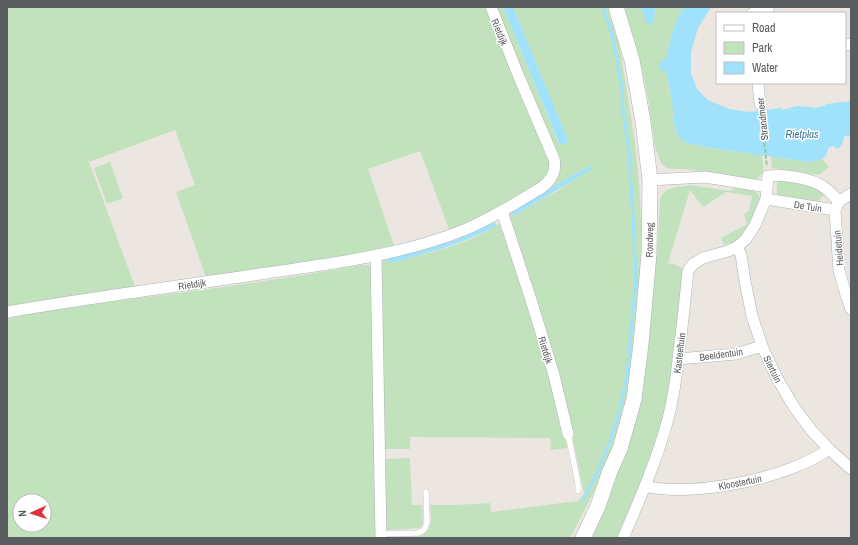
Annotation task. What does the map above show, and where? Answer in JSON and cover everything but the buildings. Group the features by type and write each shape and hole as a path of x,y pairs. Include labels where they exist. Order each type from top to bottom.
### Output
{"main road":[{"name":"Rondweg","path":"583,538 598,506 624,435 634,399 638,374 649,254 650,180 643,122 632,60 616,7"},
{"name":"Rondweg","path":"573,538 610,471"}],"street":[{"name":"Rietdijk","path":"7,312 117,294 376,256 446,237 502,211 546,185 553,176 555,165 554,159 491,7"},
{"path":"759,12 769,7"},
{"name":"Strandmeer","path":"758,84 760,104"},
{"name":"De Tuin","path":"650,180 705,177 767,181 776,175 787,176 809,180 825,187 837,206"},
{"path":"766,199 767,181"},
{"path":"837,206 851,194"},
{"name":"De Tuin","path":"766,199 837,206"},
{"name":"Kasteeltuin","path":"623,538 645,486 658,451 668,417 678,359 688,271 693,264 703,258 728,251 737,247 746,239 755,225 766,199"},
{"name":"Heidetuin","path":"837,206 839,270 851,309"},
{"name":"Rietdijk","path":"502,211 552,368 568,434"},
{"name":"Siertuin","path":"737,247 741,255 752,316 762,346 777,378 794,407 812,431 851,469"},
{"path":"376,256 381,536"},
{"name":"Beeldentuin","path":"678,359 736,354 762,346"},
{"name":"Kloostertuin","path":"645,486 663,490 679,490 733,484 793,468 829,449"}],"lane":[{"name":"Rietdijk","path":"568,434 578,483 578,491"},
{"path":"381,536 418,533 424,530 427,523 426,492"}],"path":[{"name":"Strandmeer","path":"760,104 766,155"}],"green space":[{"path":"7,7 487,7 552,166 541,185 450,232 420,151 368,169 395,248 207,280 176,192 195,185 175,130 89,162 136,289 7,309"},
{"path":"494,7 503,7 558,142 568,140 513,7 610,7 618,36 634,135 639,181 642,272 631,383 624,414 606,466 570,538 392,538 421,536 425,533 431,522 430,505 490,503 491,512 578,501 584,494 569,420 508,213 558,173","holes":["591,166 562,188 515,215 575,174"]},
{"path":"622,7 641,7 646,22 653,24 656,7 684,7 677,20 671,38 666,64 676,132 684,140 692,144 762,155 763,172 761,175 754,179 684,169 671,169 667,168 661,163 655,147 642,68"},
{"path":"771,156 803,161 822,159 829,167 819,175 772,168"},
{"path":"110,162 123,198 107,204 94,168"},
{"path":"777,179 804,182 826,194 820,198 819,204 777,198"},
{"path":"691,185 730,191 736,187 748,189 757,193 761,200 747,234 732,247 729,243 724,245 721,238 747,224 744,214 749,211 752,196 726,192 703,207 690,190 668,263 678,266 684,271 666,413 647,479 620,538 585,538 612,481 654,277 660,199 669,189"},
{"path":"499,223 528,307 556,400 567,448 551,450 550,438 410,437 410,449 385,449 382,446 380,264 382,260 387,259 389,262 447,248 475,237"},
{"path":"361,265 370,265 377,538 7,538 7,319 35,312 239,285"},
{"path":"410,458 412,505 422,505 423,524 419,528 387,530 383,526 382,462 385,459"}],"water":[{"path":"503,7 513,7 568,140 565,144 559,143"},
{"path":"641,7 656,7 653,24 646,22"},
{"name":"Rietplas","path":"684,7 711,7 698,28 691,53 691,73 697,89 708,100 729,109 749,112 782,108 782,110 797,106 815,108 827,104 847,102 851,99 851,137 845,136 842,145 838,149 833,146 828,148 826,155 821,159 808,162 704,147 686,142 680,138 677,134 674,121 672,101 665,70 660,71 659,62 666,59 675,25"},
{"path":"591,166 592,169 515,215 512,214 513,211"},
{"path":"496,223 496,226 471,238 444,248 389,263 387,259 455,240"}],"waterway":[{"path":"583,500 598,471 610,442 620,409 627,375 636,279 629,151 623,109 622,88 612,34 603,7"}]}
